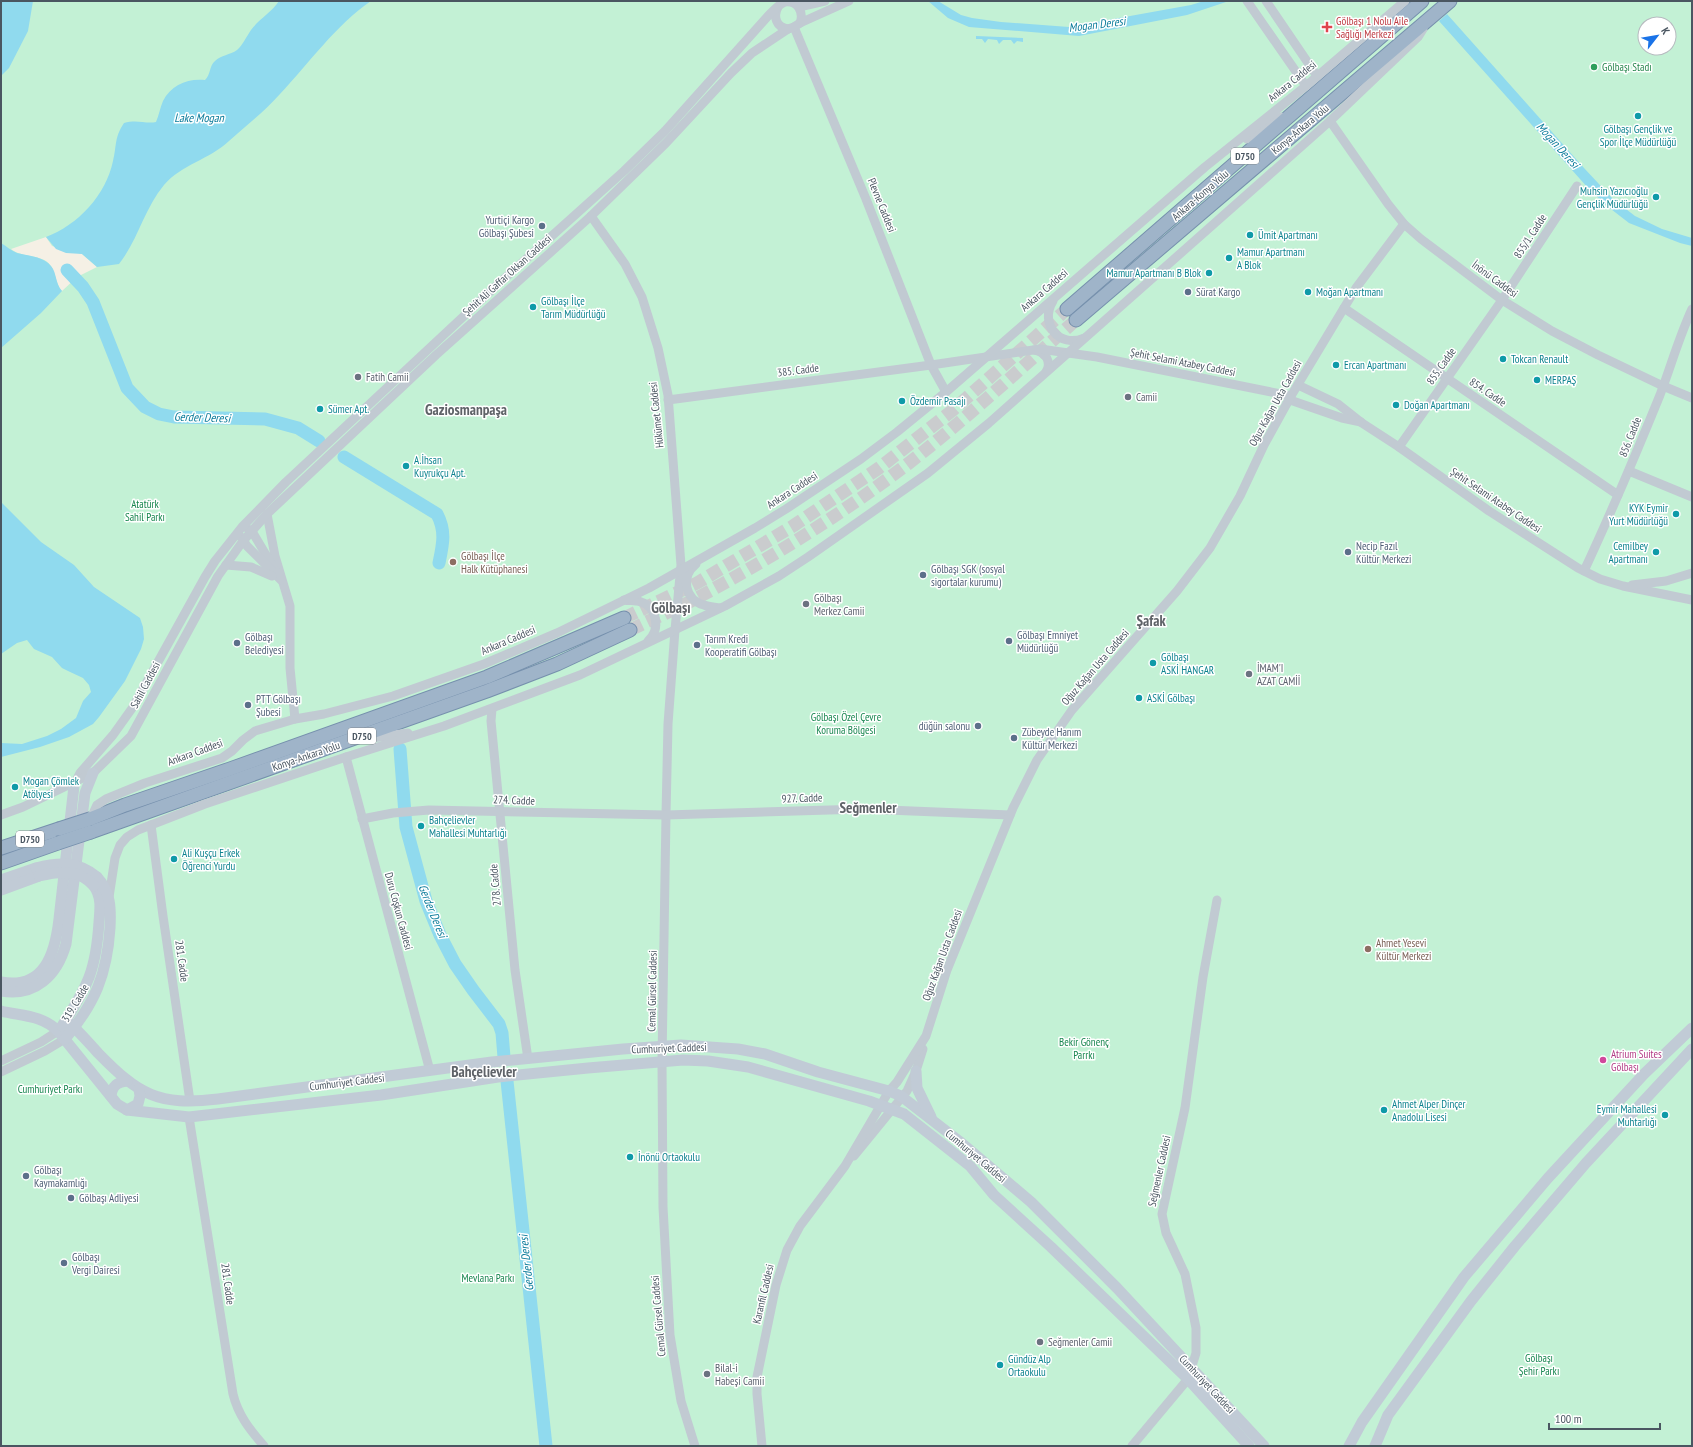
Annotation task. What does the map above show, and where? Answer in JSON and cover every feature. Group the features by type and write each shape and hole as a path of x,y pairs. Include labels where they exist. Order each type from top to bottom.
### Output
{"highway":[{"name":"Ankara-Konya Yolu","path":"1067,309 1310,90 1422,1"},
{"name":"Konya-Ankara Yolu","path":"1076,320 1450,1"},
{"name":"D750","path":"1,848 59,829 90,823 125,805 487,677 624,618"},
{"name":"Konya-Ankara Yolu","path":"1,863 58,843 90,823 344,742 459,702 557,664 630,630"}],"main road":[{"path":"1,991 16,993 30,990 49,976 61,960 66,944 85,793 93,773"},
{"path":"1,982 14,984 28,981 40,972 52,954 57,938 75,784"},
{"name":"319. Cadde","path":"1,890 57,863 71,863 85,868 96,882 105,887 109,897 111,914 105,968 92,1000 75,1027 61,1035"},
{"name":"319. Cadde","path":"1,880 38,872"},
{"name":"319. Cadde","path":"61,1035 66,1020 84,991 95,961 98,946 100,900 96,882"},
{"path":"1,1011 36,1017 49,1023 61,1035 118,1105 127,1110 138,1104 140,1096 139,1089"},
{"name":"Cumhuriyet Caddesi","path":"66,1020 75,1027 127,1081 139,1089 166,1100 190,1101 218,1099 528,1059 663,1046 703,1046 738,1049 765,1054 818,1072 889,1090 901,1096 933,1121 986,1163 1031,1202 1117,1288 1264,1446"},
{"path":"1346,1446 1464,1277 1548,1178 1644,1074 1692,1028"},
{"path":"1375,1446 1388,1415 1480,1290 1586,1163 1692,1049"},
{"name":"Cumhuriyet Caddesi","path":"127,1110 189,1117 381,1094 498,1077 662,1061 708,1060 748,1067 869,1101 893,1110 914,1122 970,1166 994,1195 1051,1247 1188,1379 1249,1446"},
{"path":"916,1071 917,1088 933,1121"},
{"path":"111,1096 114,1086 119,1082 127,1081"},
{"path":"1349,1446 1355,1434"}],"street":[{"path":"797,4 802,16 794,26 779,25 775,12 778,4 787,2 797,4 825,1"},
{"name":"Şehit Ali Gaffar Okkan Caddesi","path":"226,565 243,541 267,514 436,355 591,216 666,143 731,73 752,53 794,26 849,1"},
{"path":"1266,1 1318,76"},
{"name":"Ankara Caddesi","path":"90,823 97,805 106,799 145,783 222,758 255,731 295,719 324,714 393,696 504,656 557,633 681,570 786,509 861,459 946,392 1205,167 1310,90 1318,76 1405,1"},
{"path":"1252,2 1310,90"},
{"name":"Şehit Ali Gaffar Okkan Caddesi","path":"75,784 80,773 113,735 133,707 215,561 244,524 291,477 495,287 624,171 665,131 778,4"},
{"path":"151,825 205,804 438,728 580,675 720,608 779,576 835,540 889,502 956,450 1044,375 1330,121 1418,37 1430,18"},
{"name":"Plevne Caddesi","path":"794,26 864,192 931,365 946,392"},
{"name":"İnönü Caddesi","path":"1330,121 1404,224 1421,239 1502,300 1572,342 1663,386 1692,398"},
{"name":"855/1. Cadde","path":"1502,300 1577,186"},
{"name":"Hükümet Caddesi","path":"591,216 625,264 642,297 658,348 668,400 681,570 675,630"},
{"name":"Oğuz Kağan Usta Caddesi","path":"889,1090 897,1082 926,1036 947,970 1010,816 1037,760 1072,710 1177,591 1210,548 1240,496 1264,445 1290,398 1344,308 1376,260 1404,224"},
{"path":"1055,296 1050,304 1048,312 1049,321 1053,330 1060,338 1067,341 1076,341 1087,336"},
{"name":"855. Cadde","path":"1399,447 1502,300"},
{"name":"854. Cadde","path":"1344,308 1618,495"},
{"name":"856. Cadde","path":"1584,571 1629,471 1663,386 1683,328 1692,309"},
{"path":"1087,336 1085,343 1087,351 1097,357"},
{"path":"1032,349 1041,352 1048,360 1048,368 1044,375"},
{"name":"Şehit Selami Atabey Caddesi","path":"987,356 1032,349 1046,349 1097,357 1290,398 1342,418 1362,423"},
{"name":"385. Cadde","path":"668,400 931,365 987,356"},
{"name":"Şehit Selami Atabey Caddesi","path":"1298,385 1338,404 1362,423 1399,447 1489,511 1584,571 1600,579 1623,586 1692,600"},
{"path":"1629,471 1692,497"},
{"path":"267,514 272,545 290,606 290,668 295,719"},
{"path":"244,524 253,530 283,583 243,541 241,537 244,524"},
{"path":"708,555 689,572 686,578 686,587 691,597 697,602 720,608"},
{"path":"226,565 260,569 283,583"},
{"name":"Sahil Caddesi","path":"1,815 75,784 93,773 131,736 208,593 226,565"},
{"name":"Şehit Selami Atabey Caddesi","path":"1623,586 1666,581 1692,573"},
{"path":"623,600 639,601 645,604 652,611 656,621 656,631 653,636 643,644"},
{"name":"Cemal Gürsel Caddesi","path":"675,630 668,724 666,815 662,1061 663,1207 669,1328 681,1401 695,1446"},
{"name":"278. Cadde","path":"492,709 500,811 516,970 528,1059"},
{"path":"344,742 438,728"},
{"name":"Duru Coşkun Caddesi","path":"346,757 430,1071"},
{"name":"927. Cadde","path":"666,815 863,809 1010,816"},
{"name":"274. Cadde","path":"362,819 405,812 429,810 666,815"},
{"name":"319. Cadde","path":"109,897 115,858 120,845 127,837 138,830 151,825"},
{"name":"281. Cadde","path":"151,825 190,1101"},
{"name":"Seğmenler Caddesi","path":"1132,1446 1188,1379 1196,1353 1196,1328 1185,1274 1166,1233 1162,1214 1186,1108 1203,976 1217,900"},
{"name":"319. Cadde","path":"1,1061 41,1042 61,1035"},
{"name":"319. Cadde","path":"1,1072 45,1051 61,1035"},
{"name":"Karanfil Caddesi","path":"762,1446 757,1394 757,1377 776,1285 787,1250 800,1226 845,1166 893,1110 901,1096 907,1091 916,1071 926,1036"},
{"name":"Karanfil Caddesi","path":"845,1166 889,1090"},
{"name":"281. Cadde","path":"189,1117 233,1394 239,1413 264,1446"}],"green space":[{"name":"Gölbaşı Özel Çevre Koruma Bölgesi","path":"1,1 1692,1 1692,1446 1,1446"}],"sand":[{"path":"46,237 52,246 82,254 97,267 77,277 62,291 50,264 42,259 15,252 11,249"}],"water":[{"path":"1,1 33,1 28,31 9,68 1,76"},
{"name":"Lake Mogan","path":"279,1 371,1 334,33 291,82 255,118 213,153 179,172 164,185 151,204 126,255 119,264 97,267 82,254 66,253 56,249 46,237 69,225 89,207 97,197 109,174 117,137 124,123 133,121 156,122 166,95 175,87 186,82 192,80 205,80 213,63 220,57 237,50 254,26"},
{"name":"Mogan Deresi","path":"928,1 938,1 961,15 972,18 1001,22 1069,27 1191,5 1204,1 1229,1 1187,15 1079,36 969,27 948,18"},
{"name":"Mogan Deresi","path":"1447,14 1613,199 1635,216 1662,229 1692,238 1692,246 1680,243 1629,223 1607,206 1588,188 1439,21"},
{"path":"976,36 1023,38 1023,42 1017,41 1014,44 1011,40 1003,40 999,44 997,40 988,39 985,43 982,39 976,39"},
{"path":"1,243 17,253 40,258 48,263 53,269 58,285 62,291 41,313 1,348"},
{"path":"1,502 41,542 74,565 94,587 140,618 143,627 144,639 141,649 125,681 93,724 69,737 40,747 1,757 1,743 22,744 47,736 61,729 76,718 83,701 91,692 89,685 83,678 62,668 52,657 34,649 27,640 17,643 1,654"}],"waterway":[{"name":"Gerder Deresi","path":"67,270 83,287 93,302 127,388 145,407 159,414 174,417 265,419 298,428 319,441"},
{"name":"Gerder Deresi","path":"344,457 437,514 443,532 439,563"},
{"name":"Gerder Deresi","path":"400,749 406,827 426,901 440,935 455,964 499,1024 502,1033 504,1057"},
{"name":"Gerder Deresi","path":"507,1081 546,1446"}],"tunnel":[{"path":"624,618 697,583 793,526 879,468 953,410 1067,309"},
{"path":"630,630 695,599 751,568 832,518 884,482 994,393 1076,320"}],"place":[{"name":"Gölbaşı 1 Nolu Aile Sağlığı Merkezi","path":"1327,27"},
{"name":"Gölbaşı Stadı","path":"1594,67"},
{"name":"Gölbaşı Gençlik ve Spor İlçe Müdürlüğü","path":"1638,116"},
{"name":"Muhsin Yazıcıoğlu Gençlik Müdürlüğü","path":"1656,197"},
{"name":"Yurtiçi Kargo Gölbaşı Şubesi","path":"542,226"},
{"name":"Ümit Apartmanı","path":"1250,235"},
{"name":"Mamur Apartmanı A Blok","path":"1229,258"},
{"name":"Mamur Apartmanı B Blok","path":"1209,273"},
{"name":"Sürat Kargo","path":"1188,292"},
{"name":"Moğan Apartmanı","path":"1308,292"},
{"name":"Gölbaşı İlçe Tarım Müdürlüğü","path":"533,307"},
{"name":"Tokcan Renault","path":"1503,359"},
{"name":"Ercan Apartmanı","path":"1336,365"},
{"name":"Fatih Camii","path":"358,377"},
{"name":"MERPAŞ","path":"1537,380"},
{"name":"Camii","path":"1128,397"},
{"name":"Özdemir Pasajı","path":"902,401"},
{"name":"Doğan Apartmanı","path":"1396,405"},
{"name":"Sümer Apt.","path":"320,409"},
{"name":"A.İhsan Kuyrukçu Apt.","path":"406,466"},
{"name":"KYK Eymir Yurt Müdürlüğü","path":"1676,514"},
{"name":"Necip Fazıl Kültür Merkezi","path":"1348,552"},
{"name":"Cemilbey Apartmanı","path":"1656,552"},
{"name":"Gölbaşı İlçe Halk Kütüphanesi","path":"453,562"},
{"name":"Gölbaşı SGK (sosyal sigortalar kurumu)","path":"923,575"},
{"name":"Gölbaşı Merkez Camii","path":"806,604"},
{"name":"Gölbaşı Emniyet Müdürlüğü","path":"1009,641"},
{"name":"Gölbaşı Belediyesi","path":"237,643"},
{"name":"Tarım Kredi Kooperatifi Gölbaşı","path":"697,645"},
{"name":"Gölbaşı ASKİ HANGAR","path":"1153,663"},
{"name":"İMAM'I AZAT CAMİİ","path":"1249,674"},
{"name":"ASKİ Gölbaşı","path":"1139,698"},
{"name":"PTT Gölbaşı Şubesi","path":"248,705"},
{"name":"düğün salonu","path":"978,726"},
{"name":"Zübeyde Hanım Kültür Merkezi","path":"1014,738"},
{"name":"Mogan Çömlek Atölyesi","path":"15,787"},
{"name":"Bahçelievler Mahallesi Muhtarlığı","path":"421,826"},
{"name":"Ali Kuşçu Erkek Öğrenci Yurdu","path":"174,859"},
{"name":"Ahmet Yesevi Kültür Merkezi","path":"1368,949"},
{"name":"Atrium Suites Gölbaşı","path":"1603,1060"},
{"name":"Ahmet Alper Dinçer Anadolu Lisesi","path":"1384,1110"},
{"name":"Eymir Mahallesi Muhtarlığı","path":"1665,1115"},
{"name":"İnönü Ortaokulu","path":"630,1157"},
{"name":"Gölbaşı Kaymakamlığı","path":"26,1176"},
{"name":"Gölbaşı Adliyesi","path":"71,1198"},
{"name":"Gölbaşı Vergi Dairesi","path":"64,1263"},
{"name":"Seğmenler Camii","path":"1040,1342"},
{"name":"Gündüz Alp Ortaokulu","path":"1000,1365"},
{"name":"Bilal-i Habeşi Camii","path":"707,1374"}],"district":[{"name":"Gaziosmanpaşa","path":"466,409"},
{"name":"Gölbaşı","path":"671,607"},
{"name":"Şafak","path":"1151,620"},
{"name":"Seğmenler","path":"868,807"},
{"name":"Bahçelievler","path":"484,1071"}],"park label":[{"name":"Atatürk Sahil Parkı","path":"145,510"},
{"name":"Bekir Gönenç Parrkı","path":"1084,1048"},
{"name":"Cumhuriyet Parkı","path":"50,1089"},
{"name":"Mevlana Parkı","path":"488,1278"},
{"name":"Gölbaşı Şehir Parkı","path":"1539,1364"}]}
